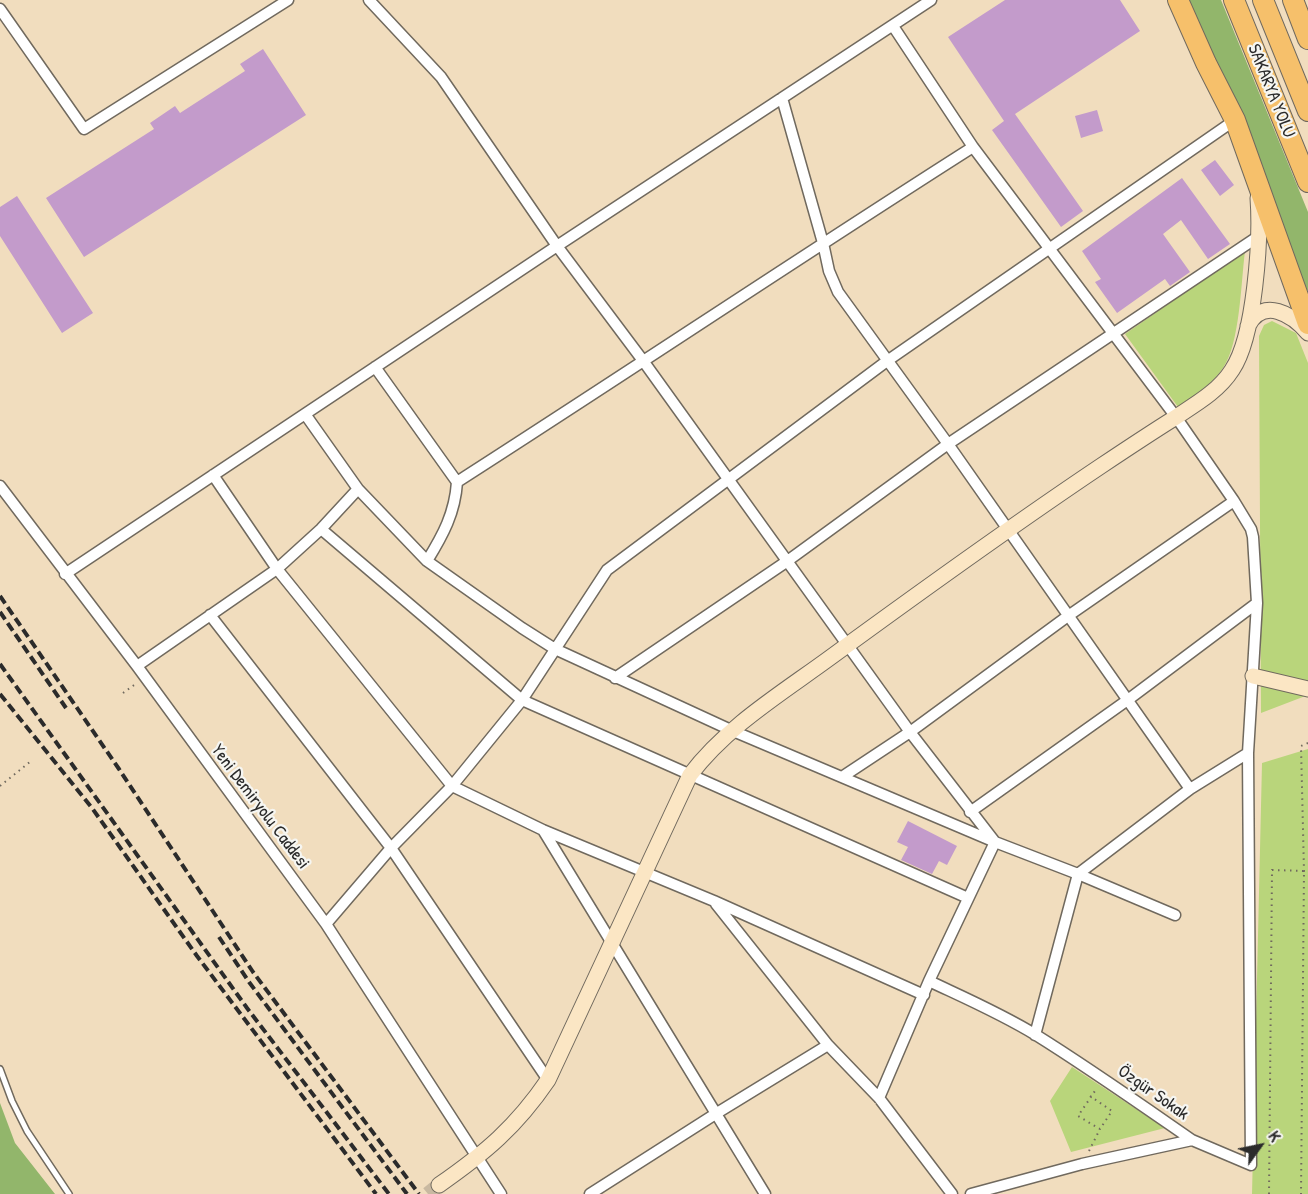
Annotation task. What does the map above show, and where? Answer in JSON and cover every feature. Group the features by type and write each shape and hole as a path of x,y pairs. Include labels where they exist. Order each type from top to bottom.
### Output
{"highway":[{"path":"1178,0 1210,73 1235,120 1308,324"},
{"name":"SAKARYA YOLU","path":"1234,0 1308,182"},
{"path":"1263,0 1308,111"},
{"path":"1293,0 1308,39"}],"street":[{"path":"0,9 84,129 288,0"},
{"path":"369,0 441,76 557,246 645,362 910,732 994,842"},
{"path":"64,574 931,0"},
{"path":"893,26 973,147 1176,417 1234,501 1253,537 1257,603 1248,753 1251,1165 1192,1140"},
{"path":"782,98 829,271 838,292 1129,699 1190,789"},
{"path":"326,924 392,848 452,786 522,700 608,570 887,361 1235,120"},
{"path":"457,482 973,147"},
{"path":"439,1185 477,1158 516,1122 548,1080 690,775 709,752 733,731 848,644 1100,466 1201,400 1224,381 1238,360 1250,319 1260,219 1257,179"},
{"path":"615,678 786,561 948,444 1259,236"},
{"path":"1250,319 1259,314 1277,311 1292,317 1308,333"},
{"path":"375,367 457,482 450,521 427,561"},
{"path":"305,414 358,489 427,561 555,649 733,731 994,842 1078,873 1175,915"},
{"path":"213,475 277,569 452,786 543,830 714,901 924,995"},
{"name":"Yeni Demiryolu Caddesi","path":"0,486 64,574 137,666 326,924 501,1194"},
{"path":"137,666 277,569 358,489"},
{"path":"842,777 910,732 1068,616 1234,501"},
{"path":"321,528 522,700 968,898"},
{"path":"970,812 1129,699 1257,603"},
{"path":"210,615 392,848 548,1080"},
{"path":"1253,676 1308,689"},
{"path":"1035,1035 1078,873 1190,789 1248,753"},
{"path":"543,830 765,1194"},
{"path":"879,1098 929,981 994,842"},
{"path":"714,901 828,1045 879,1098 952,1194"},
{"name":"Özgür Sokak","path":"929,981 991,1010 1035,1035 1103,1078 1192,1140"},
{"path":"590,1194 828,1045"},
{"name":"Özgür Sokak","path":"971,1194 1082,1164 1192,1140"}],"lane":[{"path":"0,1069 27,1131 69,1194"}],"path":[{"path":"123,693 144,678"},
{"path":"1301,1194 1306,871 1301,746 1308,743"},
{"path":"0,786 31,761"},
{"path":"1269,1194 1272,870 1306,871"},
{"path":"1082,1164 1112,1111 1090,1096 1078,1116 1100,1130"}],"green space":[{"path":"1184,0 1221,0 1308,212 1308,292"},
{"path":"1245,251 1236,329 1229,357 1213,380 1178,407 1125,334"},
{"path":"1272,321 1296,333 1308,363 1308,695 1261,713 1259,336 1264,325"},
{"path":"1308,749 1308,1194 1252,1194 1262,763"},
{"path":"1072,1067 1165,1128 1071,1152 1050,1101"},
{"path":"0,1103 15,1143 55,1194 0,1194"}],"building":[{"path":"1005,0 1120,0 1140,31 1015,114 1083,211 1061,227 992,130 1004,121 948,37"},
{"path":"263,49 306,115 84,257 46,198 154,129 150,123 175,106 180,113 245,71 240,64"},
{"path":"1097,110 1103,131 1081,138 1075,116"},
{"path":"1215,160 1234,185 1220,196 1201,170"},
{"path":"1182,178 1230,244 1208,259 1181,220 1163,234 1190,272 1170,286 1165,279 1117,313 1095,282 1101,279 1082,251"},
{"path":"17,196 93,313 62,333 0,236 0,207"},
{"path":"908,821 957,846 947,865 939,861 932,874 901,860 908,847 897,842"}],"tunnel":[{"path":"428,1194 439,1185"}],"railway":[{"path":"0,596 119,769 253,972 419,1194"},
{"path":"0,612 66,708"},
{"path":"0,664 247,1008 389,1194"},
{"path":"0,694 92,808 197,956 376,1194"},
{"path":"219,937 249,982 407,1194"}]}
